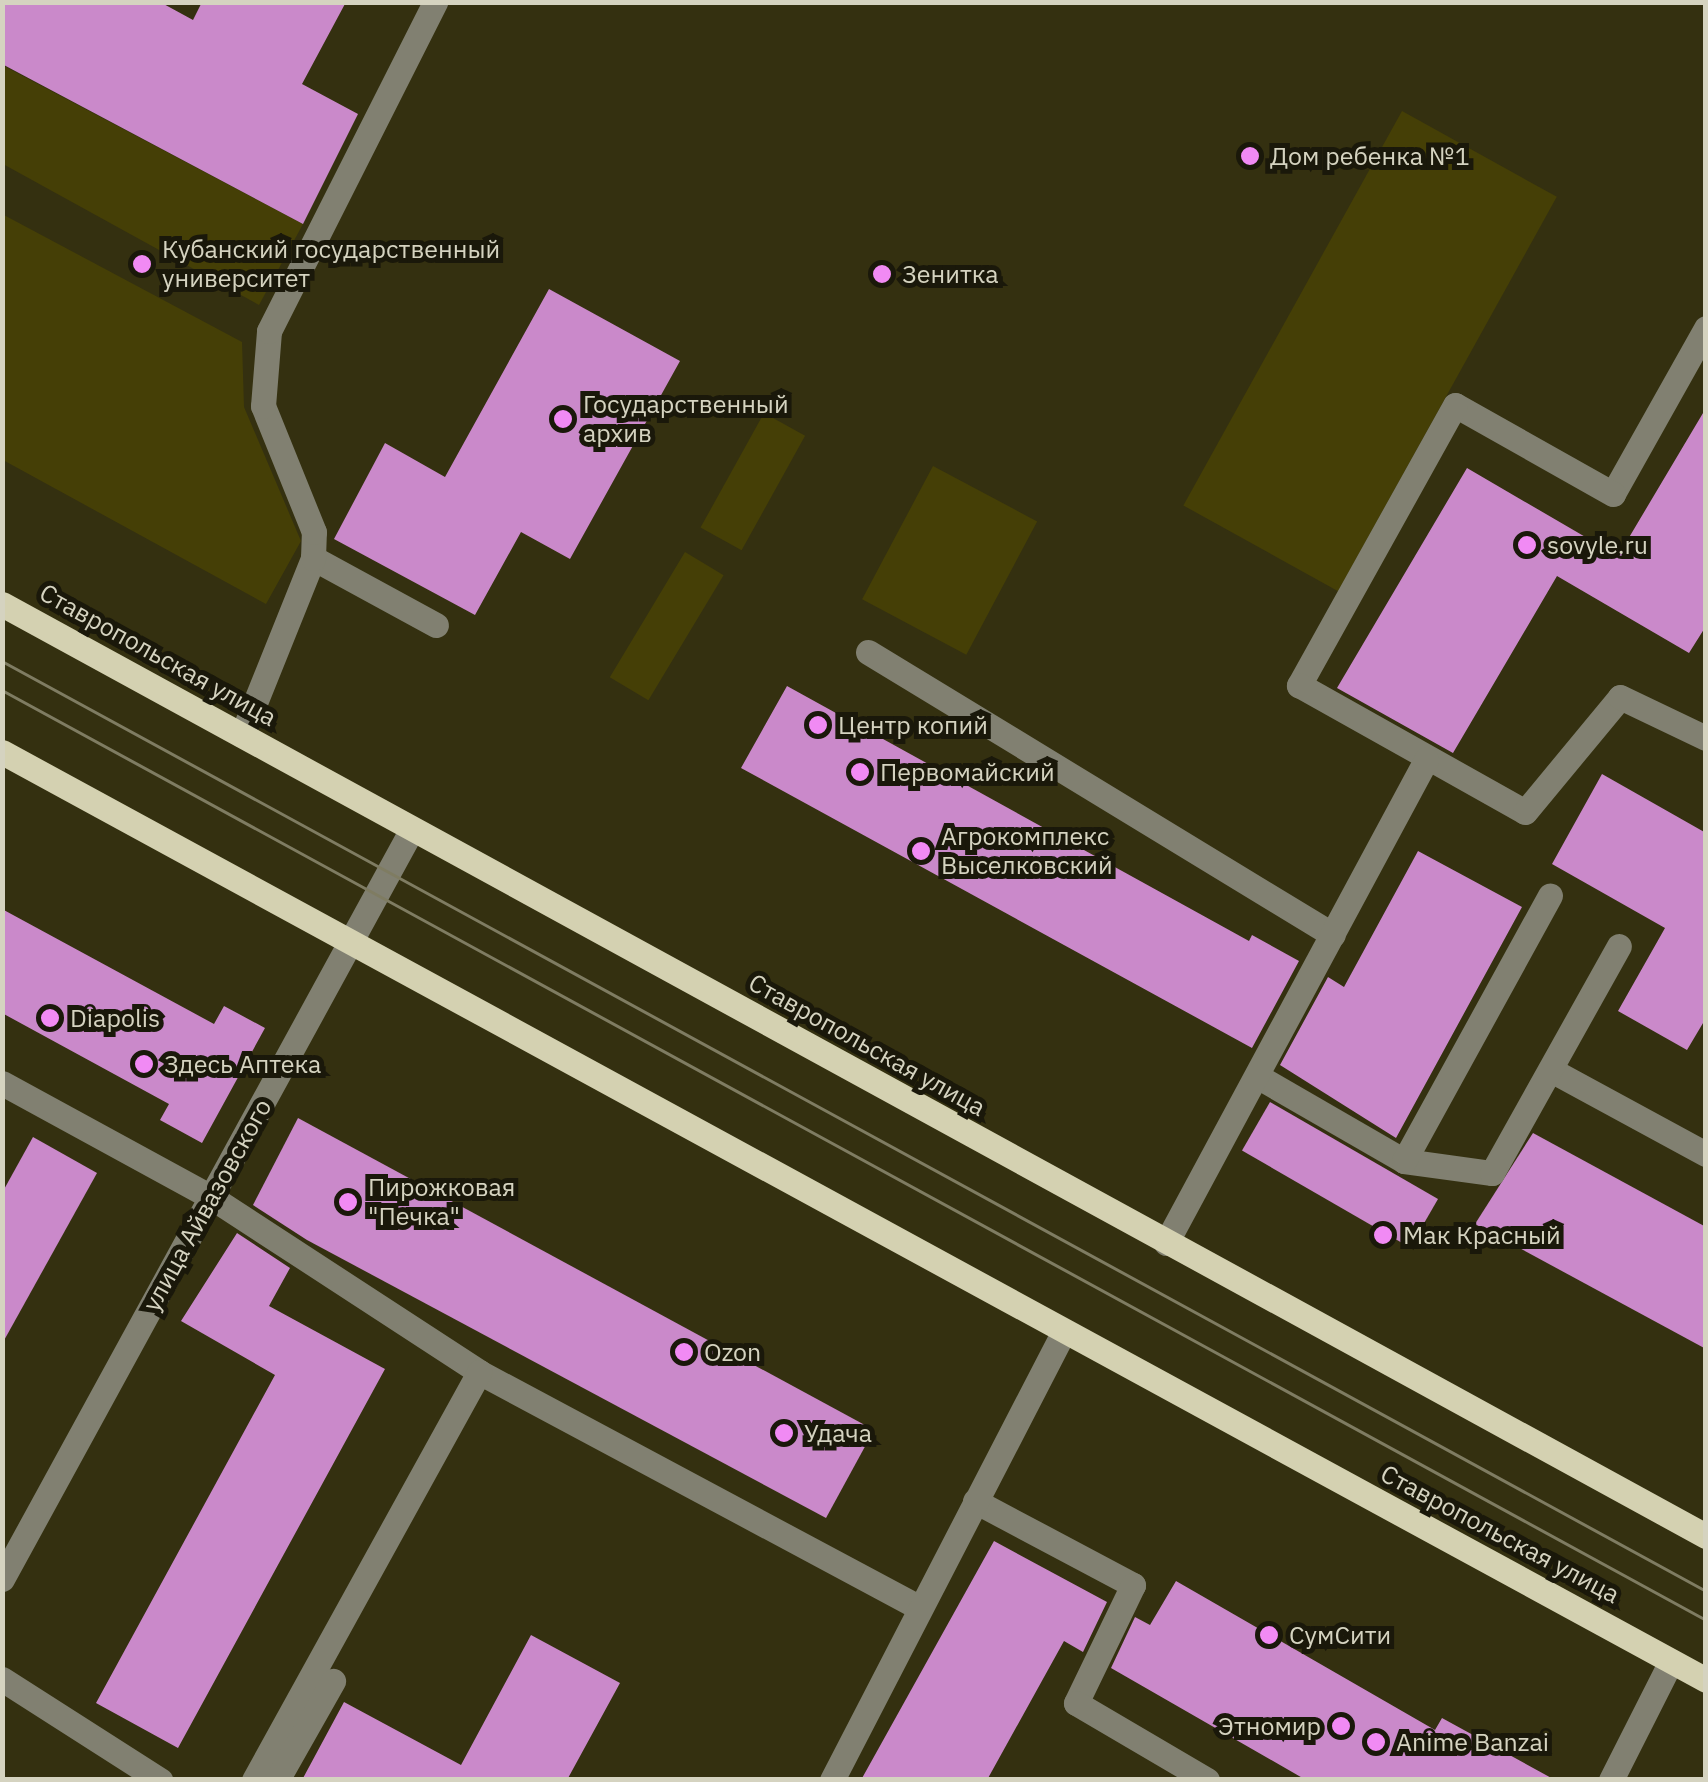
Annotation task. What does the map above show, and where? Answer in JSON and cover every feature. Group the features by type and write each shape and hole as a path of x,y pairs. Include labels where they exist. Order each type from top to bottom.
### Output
{"main road":[{"name":"Ставропольская улица","path":"2,604 1706,1536"},
{"name":"Ставропольская улица","path":"2,752 1706,1680"}],"street":[{"path":"242,736 314,558 314,532 263,406 261,326 435,2"},
{"path":"1706,328 1613,494 1455,405 1299,685 1426,760 1525,812 1620,698 1706,738"},
{"path":"314,558 436,625"},
{"path":"868,652 1333,935"},
{"path":"1166,1243 1426,760"},
{"name":"улица Айвазовского","path":"2,1578 411,831"},
{"path":"1404,1160 1550,895"},
{"path":"1257,1076 1404,1160 1492,1173 1619,946"},
{"path":"1551,1070 1706,1154"},
{"path":"2,1083 211,1197 479,1372 920,1608"},
{"path":"832,1780 1064,1331"},
{"path":"254,1780 479,1372"},
{"path":"975,1502 1133,1585 1076,1703 1208,1780"},
{"path":"1610,1780 1671,1661"},
{"path":"2,1678 160,1780"},
{"path":"277,1780 333,1681"}],"shaded area":[{"path":"2,65 303,224 259,305 3,164"},
{"path":"1402,111 1557,197 1338,591 1183,505"},
{"path":"2,214 242,342 244,407 301,541 266,604 3,460"},
{"path":"764,413 805,436 742,550 700,528"},
{"path":"933,466 1037,521 966,655 862,599"},
{"path":"685,552 724,575 648,700 610,677"}],"building":[{"path":"2,2 160,2 193,20 202,2 346,2 302,84 358,114 303,224 2,64"},
{"name":"Государственный архив","path":"549,289 680,361 570,559 521,532 475,615 334,539 385,443 445,477"},
{"path":"1706,408 1706,626 1689,653 1557,576 1453,753 1337,688 1467,468 1618,556"},
{"path":"787,686 1249,941 1252,935 1299,961 1252,1048 741,768"},
{"path":"1602,774 1706,833 1706,1018 1687,1050 1618,1011 1665,928 1552,864"},
{"path":"1418,851 1522,907 1396,1138 1280,1065 1328,977 1344,987"},
{"path":"2,909 214,1024 224,1006 265,1028 202,1143 160,1120 169,1104 2,1013"},
{"path":"1270,1102 1438,1199 1410,1247 1242,1150"},
{"path":"298,1118 874,1430 826,1518 307,1240 253,1205"},
{"path":"1533,1133 1706,1227 1706,1349 1475,1224"},
{"path":"33,1137 97,1173 2,1344 2,1193"},
{"path":"237,1233 290,1268 269,1306 385,1369 178,1748 96,1703 275,1375 181,1321"},
{"path":"994,1541 1107,1602 1083,1652 1064,1641 987,1780 861,1780"},
{"path":"1176,1581 1435,1730 1442,1718 1555,1780 1306,1780 1111,1668 1135,1617 1150,1625"},
{"path":"531,1635 620,1683 567,1780 302,1780 344,1702 461,1765"}],"tram line":[{"path":"2,661 1706,1591"},
{"path":"2,690 1706,1620"}],"place":[{"name":"Дом ребенка №1","path":"1250,156"},
{"name":"Кубанский государственный университет","path":"142,264"},
{"name":"Зенитка","path":"882,274"},
{"name":"Государственный архив","path":"563,419"},
{"name":"sovyle.ru","path":"1527,545"},
{"name":"Центр копий","path":"818,725"},
{"name":"Первомайский","path":"860,772"},
{"name":"Агрокомплекс Выселковский","path":"921,851"},
{"name":"Diapolis","path":"50,1018"},
{"name":"Здесь Аптека","path":"144,1064"},
{"name":"Пирожковая \"Печка\"","path":"348,1202"},
{"name":"Мак Красный","path":"1383,1235"},
{"name":"Ozon","path":"684,1352"},
{"name":"Удача","path":"784,1433"},
{"name":"СумСити","path":"1269,1635"},
{"name":"Этномир","path":"1341,1726"},
{"name":"Anime Banzai","path":"1376,1742"}]}
